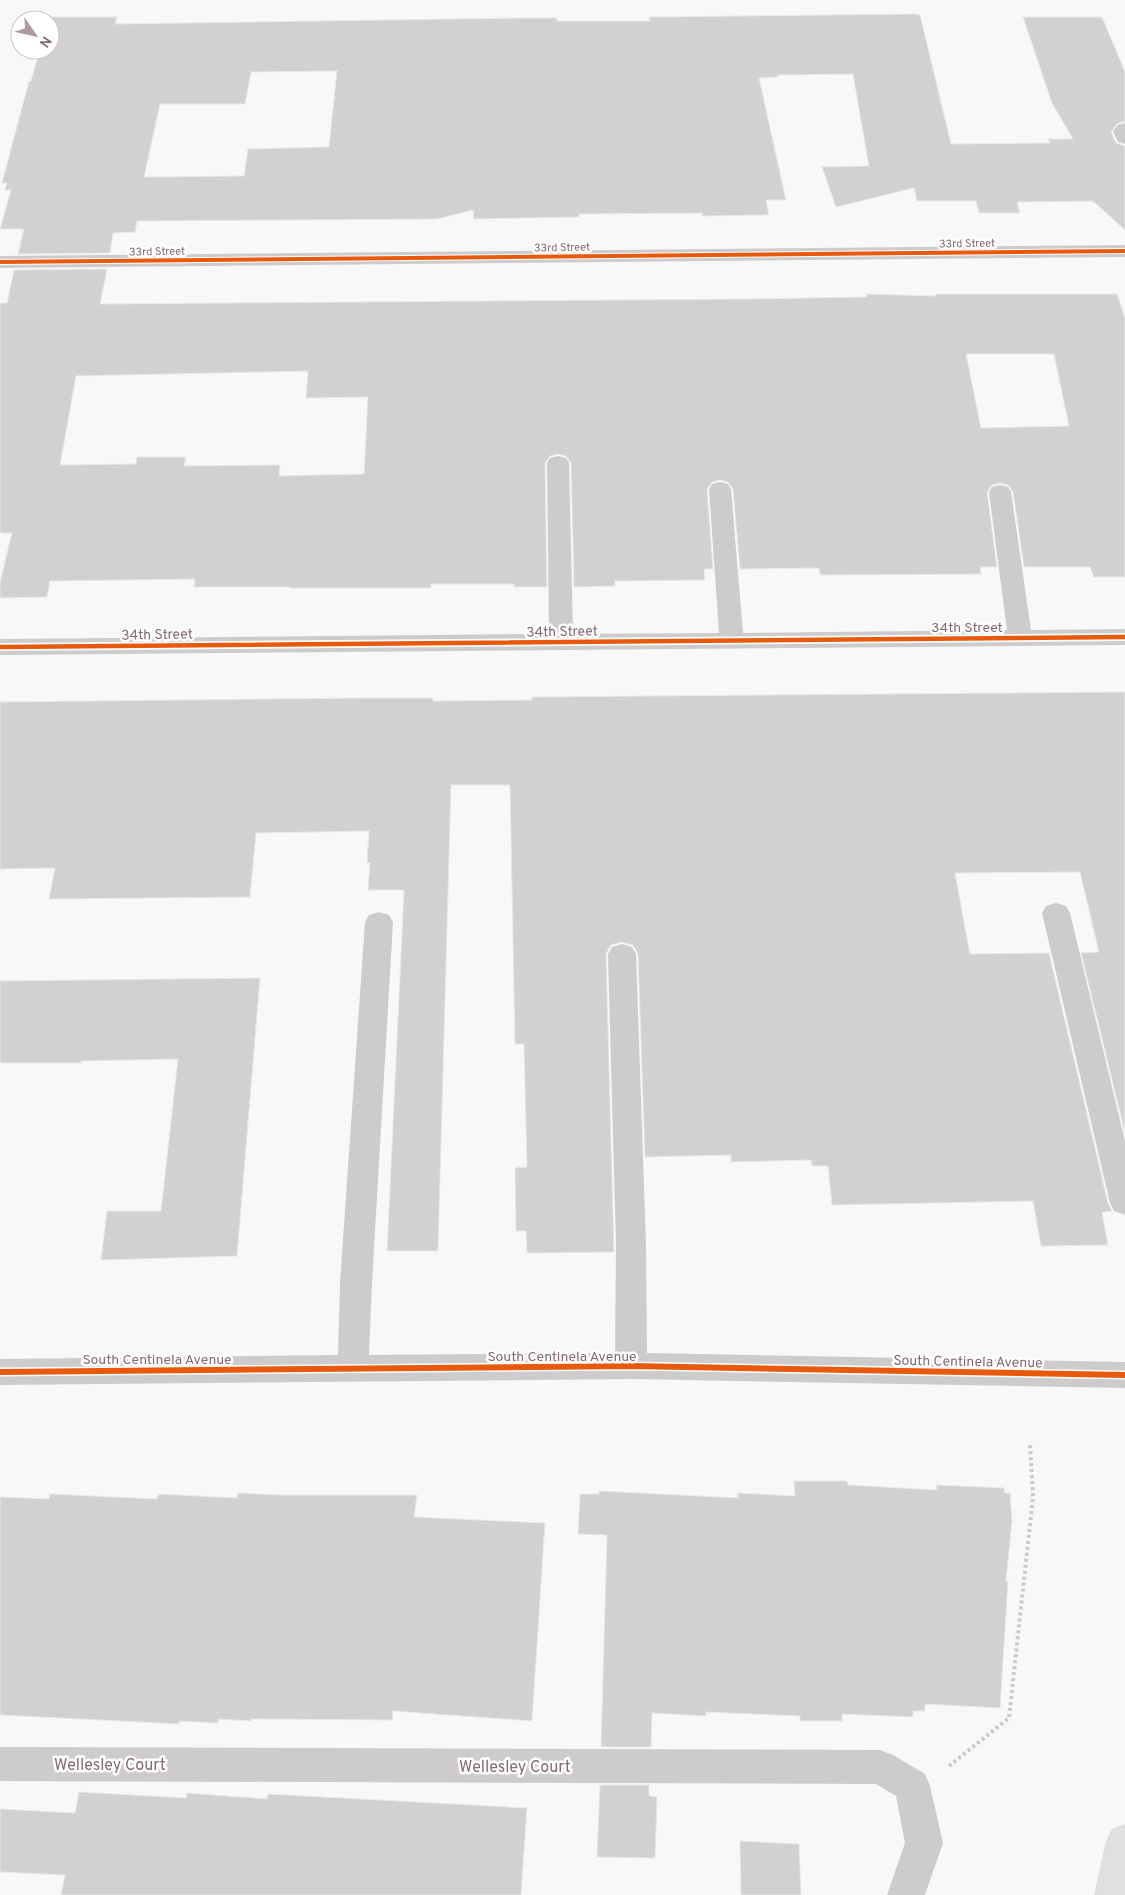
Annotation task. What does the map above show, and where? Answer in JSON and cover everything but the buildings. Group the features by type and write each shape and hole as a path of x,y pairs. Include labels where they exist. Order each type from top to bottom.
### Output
{"highway":[{"path":"1114,1895 1125,1843"}],"street":[{"path":"1125,129 1122,131 1125,138"},
{"name":"33rd Street","path":"0,262 1125,251"},
{"path":"558,463 561,642"},
{"path":"720,489 732,640"},
{"path":"1000,492 1020,638"},
{"name":"34th Street","path":"0,647 1125,637"},
{"path":"1056,913 1125,1203"},
{"path":"353,1369 356,1283 379,922"},
{"path":"622,954 631,1245 631,1366"},
{"name":"South Centinela Avenue","path":"0,1372 631,1366 1125,1375"},
{"name":"Wellesley Court","path":"0,1764 880,1767 912,1786 914,1794"},
{"path":"906,1895 924,1842 914,1794"}],"path":[{"path":"914,1794 1009,1718 1033,1497 1030,1442"}],"cycle path":[{"path":"0,262 1125,251"},
{"path":"0,647 1125,637"},
{"path":"0,1372 631,1366 1125,1375"}]}
